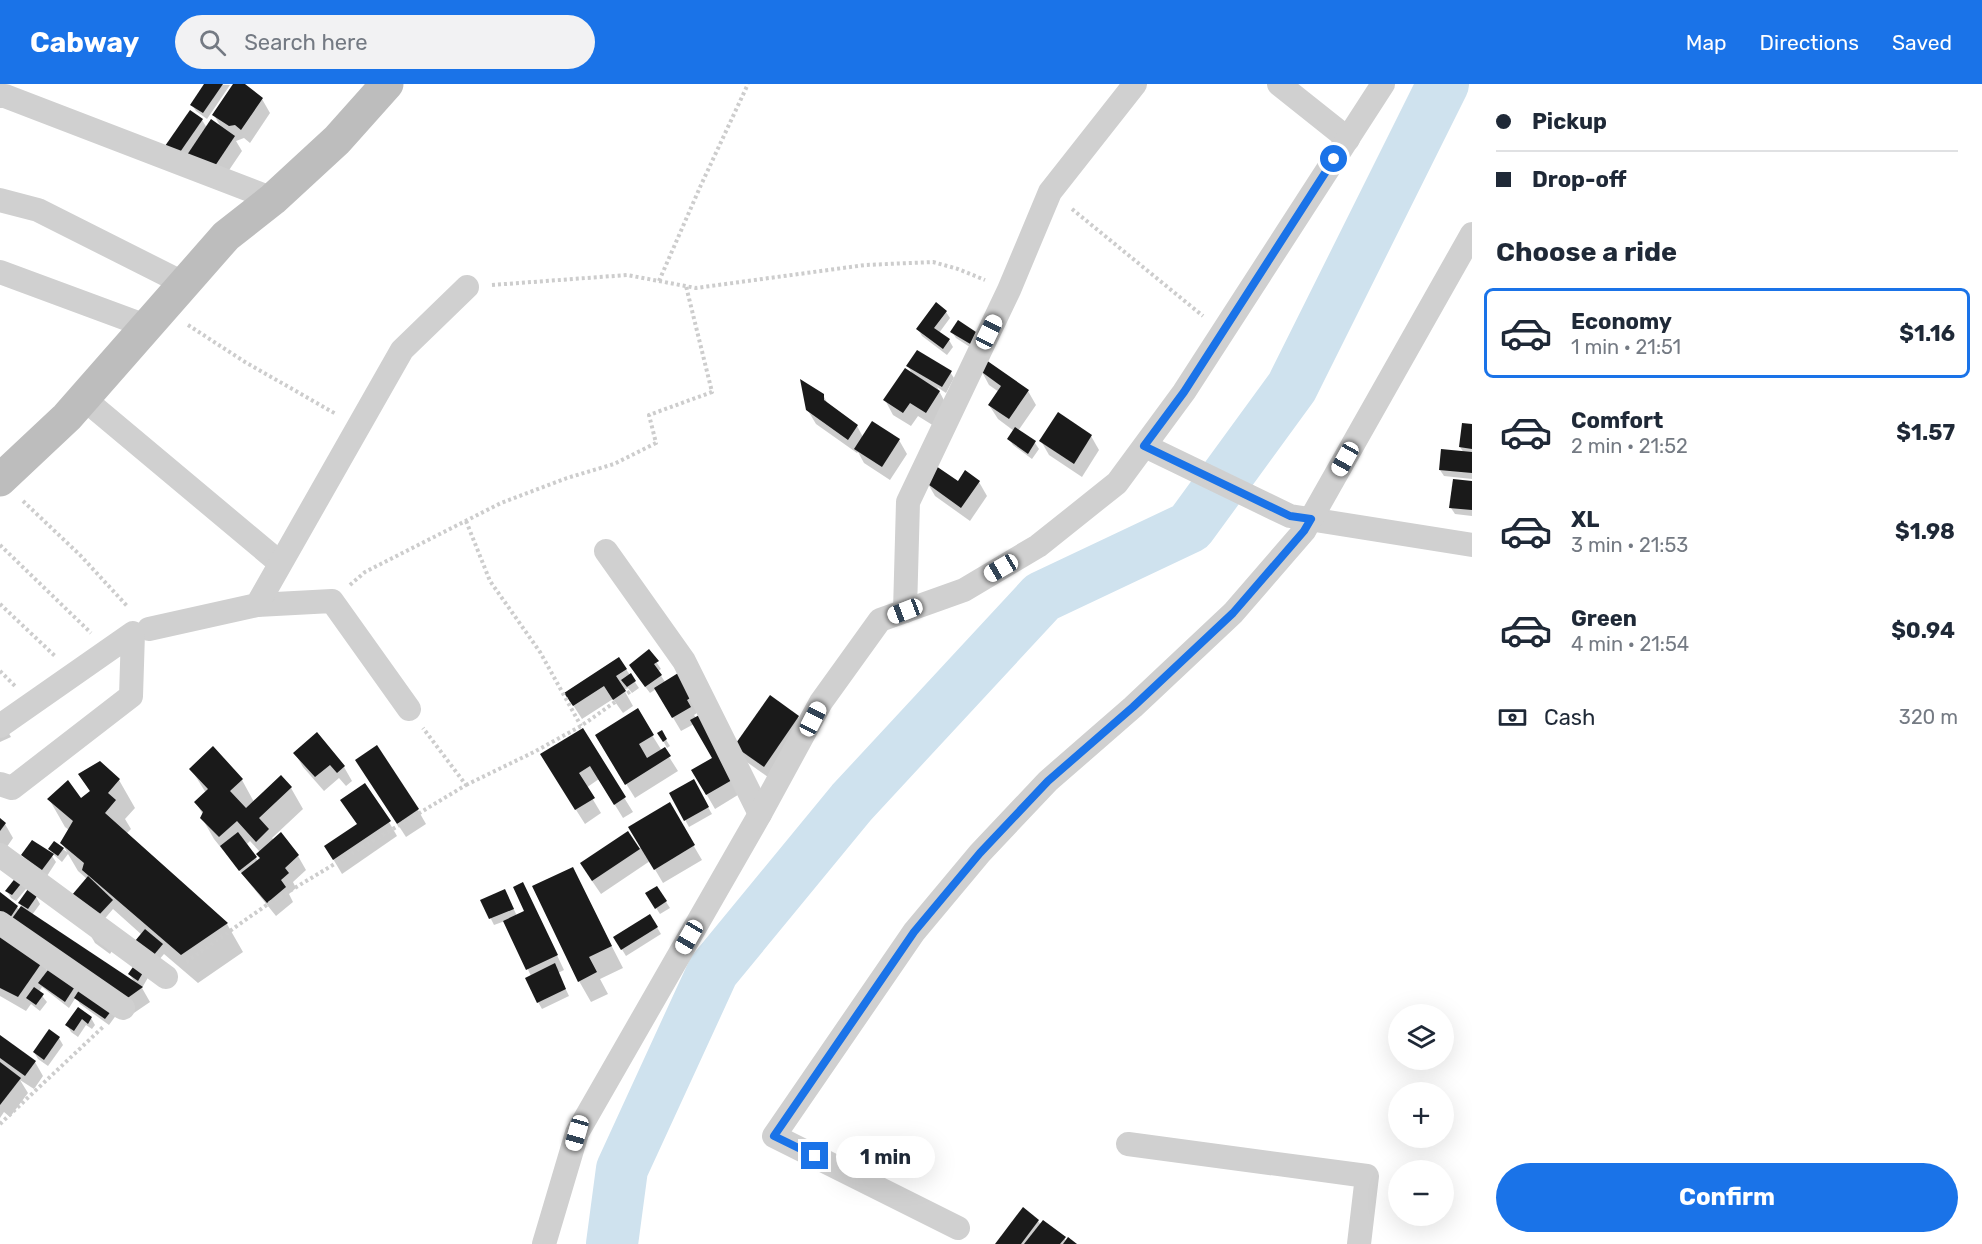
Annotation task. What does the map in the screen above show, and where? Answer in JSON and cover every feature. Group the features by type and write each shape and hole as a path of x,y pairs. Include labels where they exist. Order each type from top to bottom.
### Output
{"main road":[{"path":"0,480 67,417 226,236 273,199 337,140 387,84"}],"street":[{"path":"905,611 908,502 1009,290 1050,192 1135,84"},
{"path":"1279,84 1348,139"},
{"path":"544,1244 577,1133 760,814 821,702 880,620 964,590 1038,546 1117,483 1184,392 1383,84"},
{"path":"0,96 273,199"},
{"path":"0,200 38,210 184,284"},
{"path":"958,1228 774,1136 914,932 980,853 1048,781 1133,707 1233,613 1304,531 1300,518 1472,234"},
{"path":"0,272 154,317"},
{"path":"257,605 402,350 467,287"},
{"path":"83,398 280,564"},
{"path":"1146,446 1300,518 1472,545"},
{"path":"606,551 684,660 760,814"},
{"path":"149,629 257,605 332,601 409,709"},
{"path":"0,726 133,633 131,696 12,788 0,784"},
{"path":"0,855 166,977"},
{"path":"0,923 123,1008"},
{"path":"1128,1144 1367,1176 1359,1244"}],"path":[{"path":"659,281 747,84"},
{"path":"1050,192 1222,332"},
{"path":"467,287 627,275 696,288 865,265 933,262 958,269 1009,290"},
{"path":"332,601 365,572 466,521 512,499 567,478 614,464 656,443 650,415 712,392 686,286"},
{"path":"154,317 244,362 358,427"},
{"path":"0,480 80,555 149,629"},
{"path":"466,521 490,581 540,652 581,726"},
{"path":"0,545 109,650"},
{"path":"0,604 74,674"},
{"path":"166,977 268,904 466,786 581,726 635,688"},
{"path":"409,709 466,786"},
{"path":"0,1124 123,1008"}],"building":[{"path":"204,84 223,84 203,113 190,105"},
{"path":"233,84 245,84 263,98 241,130 235,125 229,126 212,115"},
{"path":"190,110 203,119 178,155 165,146"},
{"path":"211,119 235,136 211,172 187,155"},
{"path":"936,302 947,311 934,328 950,339 943,349 916,329"},
{"path":"958,320 979,334 972,345 950,332"},
{"path":"917,350 952,371 942,387 906,366"},
{"path":"986,360 1029,390 1009,419 988,405 1001,386 979,370"},
{"path":"905,368 940,391 926,413 910,403 903,413 883,400"},
{"path":"800,379 824,394 824,400 858,425 848,440 806,410"},
{"path":"1058,412 1092,435 1074,464 1039,441"},
{"path":"872,421 900,439 882,467 854,449"},
{"path":"1462,423 1472,424 1472,449 1459,447"},
{"path":"1015,427 1036,441 1028,454 1007,439"},
{"path":"1441,449 1472,452 1472,473 1439,470"},
{"path":"936,466 958,481 965,470 980,481 961,508 925,482"},
{"path":"1453,479 1472,481 1472,510 1449,508"},
{"path":"649,649 659,661 654,664 662,675 645,687 629,665"},
{"path":"619,657 627,669 616,676 626,691 613,700 604,686 573,706 564,693"},
{"path":"683,670 697,694 687,700 691,707 672,718 654,688"},
{"path":"631,673 636,681 627,687 621,680"},
{"path":"770,695 799,716 764,767 734,746"},
{"path":"638,708 654,735 639,744 647,758 665,747 671,756 625,785 595,735"},
{"path":"703,713 739,776 706,795 691,770 712,758 690,720"},
{"path":"583,728 626,797 614,805 590,766 579,773 595,798 575,810 540,754"},
{"path":"662,730 667,739 663,742 657,733"},
{"path":"317,732 345,766 337,773 330,765 315,777 293,753"},
{"path":"377,745 419,809 397,824 355,760"},
{"path":"213,746 243,779 230,791 246,808 281,775 292,787 259,818 269,829 256,842 237,821 219,837 200,818 203,812 194,802 208,789 189,769"},
{"path":"100,761 120,779 108,793 116,800 105,813 228,923 181,955 82,870 84,863 60,843 73,821 47,799 68,780 81,798 90,791 78,774"},
{"path":"694,779 709,807 684,821 669,793"},
{"path":"365,783 391,821 333,860 324,846 357,824 340,800"},
{"path":"670,802 695,845 654,870 628,827"},
{"path":"0,818 6,823 0,831"},
{"path":"628,831 640,849 592,881 580,863"},
{"path":"238,832 257,857 239,871 220,846"},
{"path":"281,832 299,855 285,868 289,873 281,880 286,887 267,903 241,873 260,858 256,854"},
{"path":"32,840 54,854 42,870 21,855"},
{"path":"54,841 64,848 58,856 48,849"},
{"path":"573,867 612,946 589,957 597,972 578,982 532,886"},
{"path":"21,871 28,875 12,895 5,891"},
{"path":"88,876 113,900 98,916 72,895"},
{"path":"523,882 558,955 526,970 503,921 524,911 513,887"},
{"path":"657,886 667,901 655,909 645,893"},
{"path":"28,889 37,896 28,909 18,903"},
{"path":"505,889 514,909 489,919 480,900"},
{"path":"0,892 18,906 6,924 0,919"},
{"path":"21,906 143,987 122,1002 8,924"},
{"path":"650,914 658,927 621,950 613,937"},
{"path":"145,929 163,944 148,962 130,947"},
{"path":"0,931 43,961 18,997 0,988"},
{"path":"138,960 147,966 138,981 128,974"},
{"path":"555,963 566,989 537,1003 525,978"},
{"path":"51,966 76,985 65,1002 38,983"},
{"path":"83,984 115,1006 105,1019 74,998"},
{"path":"34,987 44,994 36,1005 26,998"},
{"path":"78,1007 92,1017 88,1024 82,1019 74,1031 65,1025"},
{"path":"49,1029 60,1037 44,1060 33,1052"},
{"path":"0,1035 36,1061 25,1076 0,1058"},
{"path":"0,1062 21,1078 0,1105"},
{"path":"1023,1207 1039,1220 1021,1244 995,1244"},
{"path":"1043,1220 1066,1237 1060,1244 1024,1244"},
{"path":"1068,1237 1077,1244 1063,1244"}],"waterway":[{"path":"612,1244 622,1169 713,971 852,802 1042,597 1190,527 1292,387 1443,84"}],"route":[{"path":"815,1156 774,1136 914,932 980,853 1048,781 1133,707 1233,613 1304,531 1311,519 1290,516 1144,446 1184,392 1334,159"}]}
